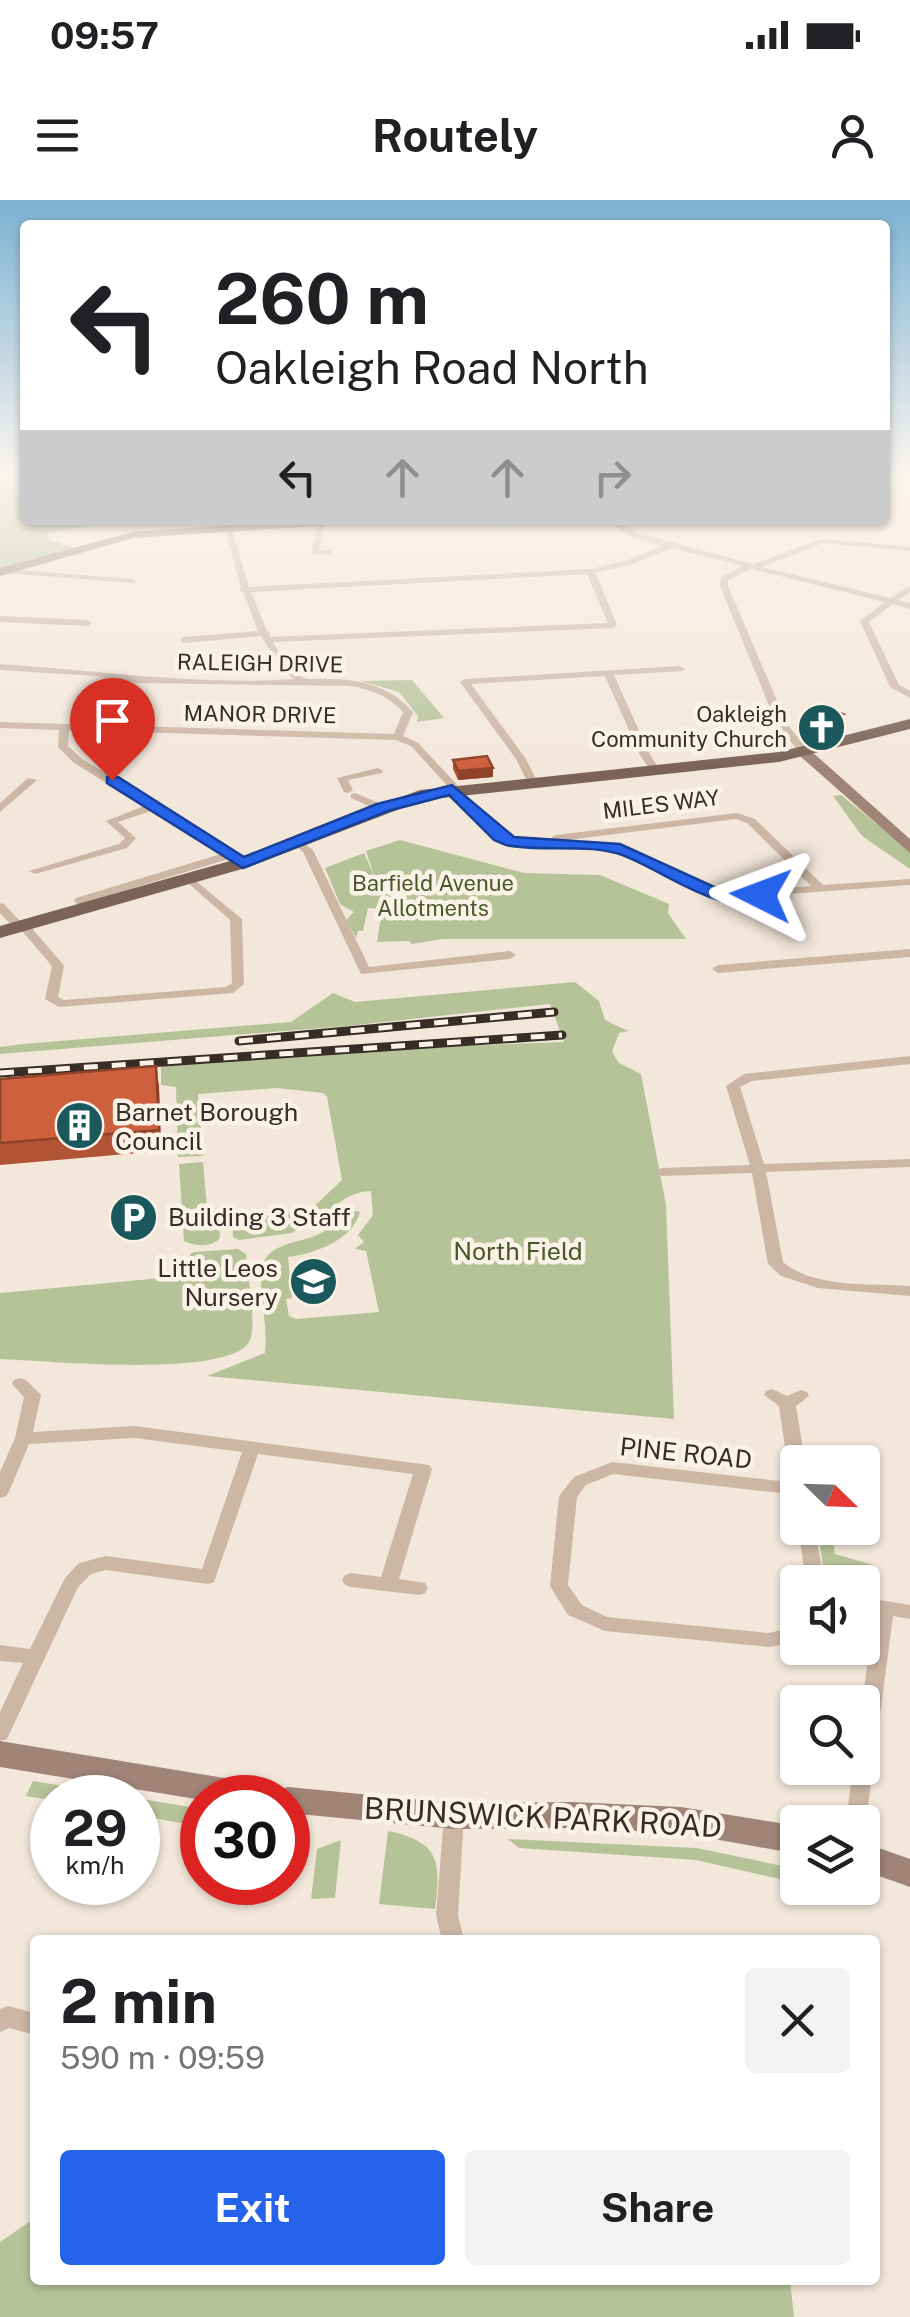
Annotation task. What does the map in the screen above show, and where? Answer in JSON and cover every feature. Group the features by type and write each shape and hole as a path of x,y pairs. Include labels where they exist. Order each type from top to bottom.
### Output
{"main road":[{"path":"0,932 86,909 159,883 190,880 237,859 298,842 382,808 452,789 805,753 910,724"},
{"path":"805,753 910,848"},
{"path":"0,1754 180,1784"},
{"name":"BRUNSWICK PARK ROAD","path":"310,1802 454,1816 572,1815 681,1820 780,1837"},
{"path":"880,1863 910,1874"}],"street":[{"path":"239,570 244,590 288,673 301,680"},
{"path":"244,590 596,570"},
{"path":"745,570 724,578 724,586 766,693 782,725 805,753"},
{"path":"763,570 910,606"},
{"path":"184,640 613,626 590,571"},
{"path":"4,572 132,581"},
{"path":"910,588 864,621 895,687 910,695"},
{"path":"0,619 88,623"},
{"name":"RALEIGH DRIVE","path":"0,667 96,672 137,680 301,680 364,686 388,692 408,712 398,736"},
{"path":"533,783 521,759 465,682 680,669"},
{"path":"608,674 656,771"},
{"name":"MANOR DRIVE","path":"0,726 398,736"},
{"path":"64,730 63,747 70,754 237,859"},
{"path":"398,736 414,744 500,837 620,848"},
{"path":"378,771 342,778 352,793 382,808"},
{"path":"0,810 32,780"},
{"path":"35,871 124,846 130,838 111,821 154,806"},
{"name":"MILES WAY","path":"537,842 737,816 751,821 821,889"},
{"path":"593,833 720,896 910,882"},
{"path":"298,842 308,850 365,971 510,955"},
{"path":"159,883 237,859"},
{"path":"0,906 58,966 51,999 63,1004 229,990 238,984 236,920 190,880"},
{"path":"718,969 910,953"},
{"path":"910,1060 739,1080 734,1086 758,1169 776,1264 782,1272 808,1281 910,1291"},
{"path":"662,1172 910,1163"},
{"path":"0,1492 23,1438 32,1395 20,1384"},
{"path":"787,1398 794,1445"},
{"path":"23,1438 134,1432 423,1469 388,1585"},
{"path":"0,1734 71,1582 85,1568 106,1563 208,1578 251,1449"},
{"name":"PINE ROAD","path":"780,1487 612,1468 597,1473 580,1481 568,1496 559,1586 575,1610 605,1624 780,1638"},
{"path":"351,1580 419,1588"},
{"path":"880,1607 910,1612"},
{"path":"858,1805 884,1608"},
{"path":"0,1652 34,1657"},
{"path":"453,1935 447,1915 454,1816"},
{"path":"0,2022 8,2017 30,2023"}],"green space":[{"path":"412,680 444,718 417,722 418,716 399,692 361,681"},
{"path":"841,795 910,851 910,869 862,836 833,796"},
{"name":"Barfield Avenue Allotments","path":"400,840 524,873 600,875 669,904 668,913 686,939 377,942 382,909 368,908 363,931 358,931 356,938 346,920 354,912 340,904 325,868 364,853 374,876 366,851"},
{"name":"North Field","path":"575,982 599,1001 605,1020 628,1031 619,1033 612,1052 619,1063 641,1074 666,1205 674,1419 207,1376 265,1353 263,1263 276,1249 323,1232 345,1209 360,1212 341,1238 309,1253 288,1257 292,1298 286,1299 289,1316 296,1319 379,1312 366,1251 355,1249 364,1242 358,1235 373,1215 371,1191 345,1199 311,1228 308,1212 342,1180 327,1097 323,1093 277,1088 198,1094 203,1156 178,1157 176,1087 161,1085 161,1064 297,1052 564,1042 550,1004 347,1026 0,1054 0,1047 23,1044 291,1022 333,993 355,1002"},
{"path":"203,1162 207,1209 218,1209 220,1238 203,1245 184,1241 179,1164"},
{"path":"294,1213 297,1229 292,1233 239,1240 233,1237 232,1220 238,1217"},
{"path":"238,1249 246,1254 252,1332 250,1340 236,1352 174,1364 0,1359 0,1293 183,1276 189,1273 190,1254 194,1252"},
{"path":"820,1545 834,1545 835,1554 873,1565 823,1565"},
{"path":"160,1802 180,1805 180,1823 160,1819"},
{"path":"388,1831 418,1841 433,1856 438,1878 435,1909 379,1904"},
{"path":"508,1839 697,1848 780,1865 780,1879 696,1860 519,1848"},
{"path":"341,1840 335,1898 311,1899 317,1849"},
{"path":"30,2221 30,2285 791,2285 794,2317 0,2317 0,2242"}],"building":[{"path":"827,706 843,714 826,718 811,709"},
{"path":"487,756 493,768 458,771 453,760"},
{"name":"Barnet Borough Council","path":"156,1066 159,1130 0,1143 0,1079"}],"railway":[{"path":"239,1041 554,1012"},
{"path":"0,1073 562,1035"}],"place":[{"name":"Oakleigh Community Church","path":"822,727"},
{"name":"Barnet Borough Council","path":"80,1126"},
{"name":"Building 3 Staff","path":"133,1217"},
{"name":"Little Leos Nursery","path":"313,1282"}],"route":[{"path":"112,780 243,863 382,808 452,789 500,837 620,848 720,896 761,895"}]}
